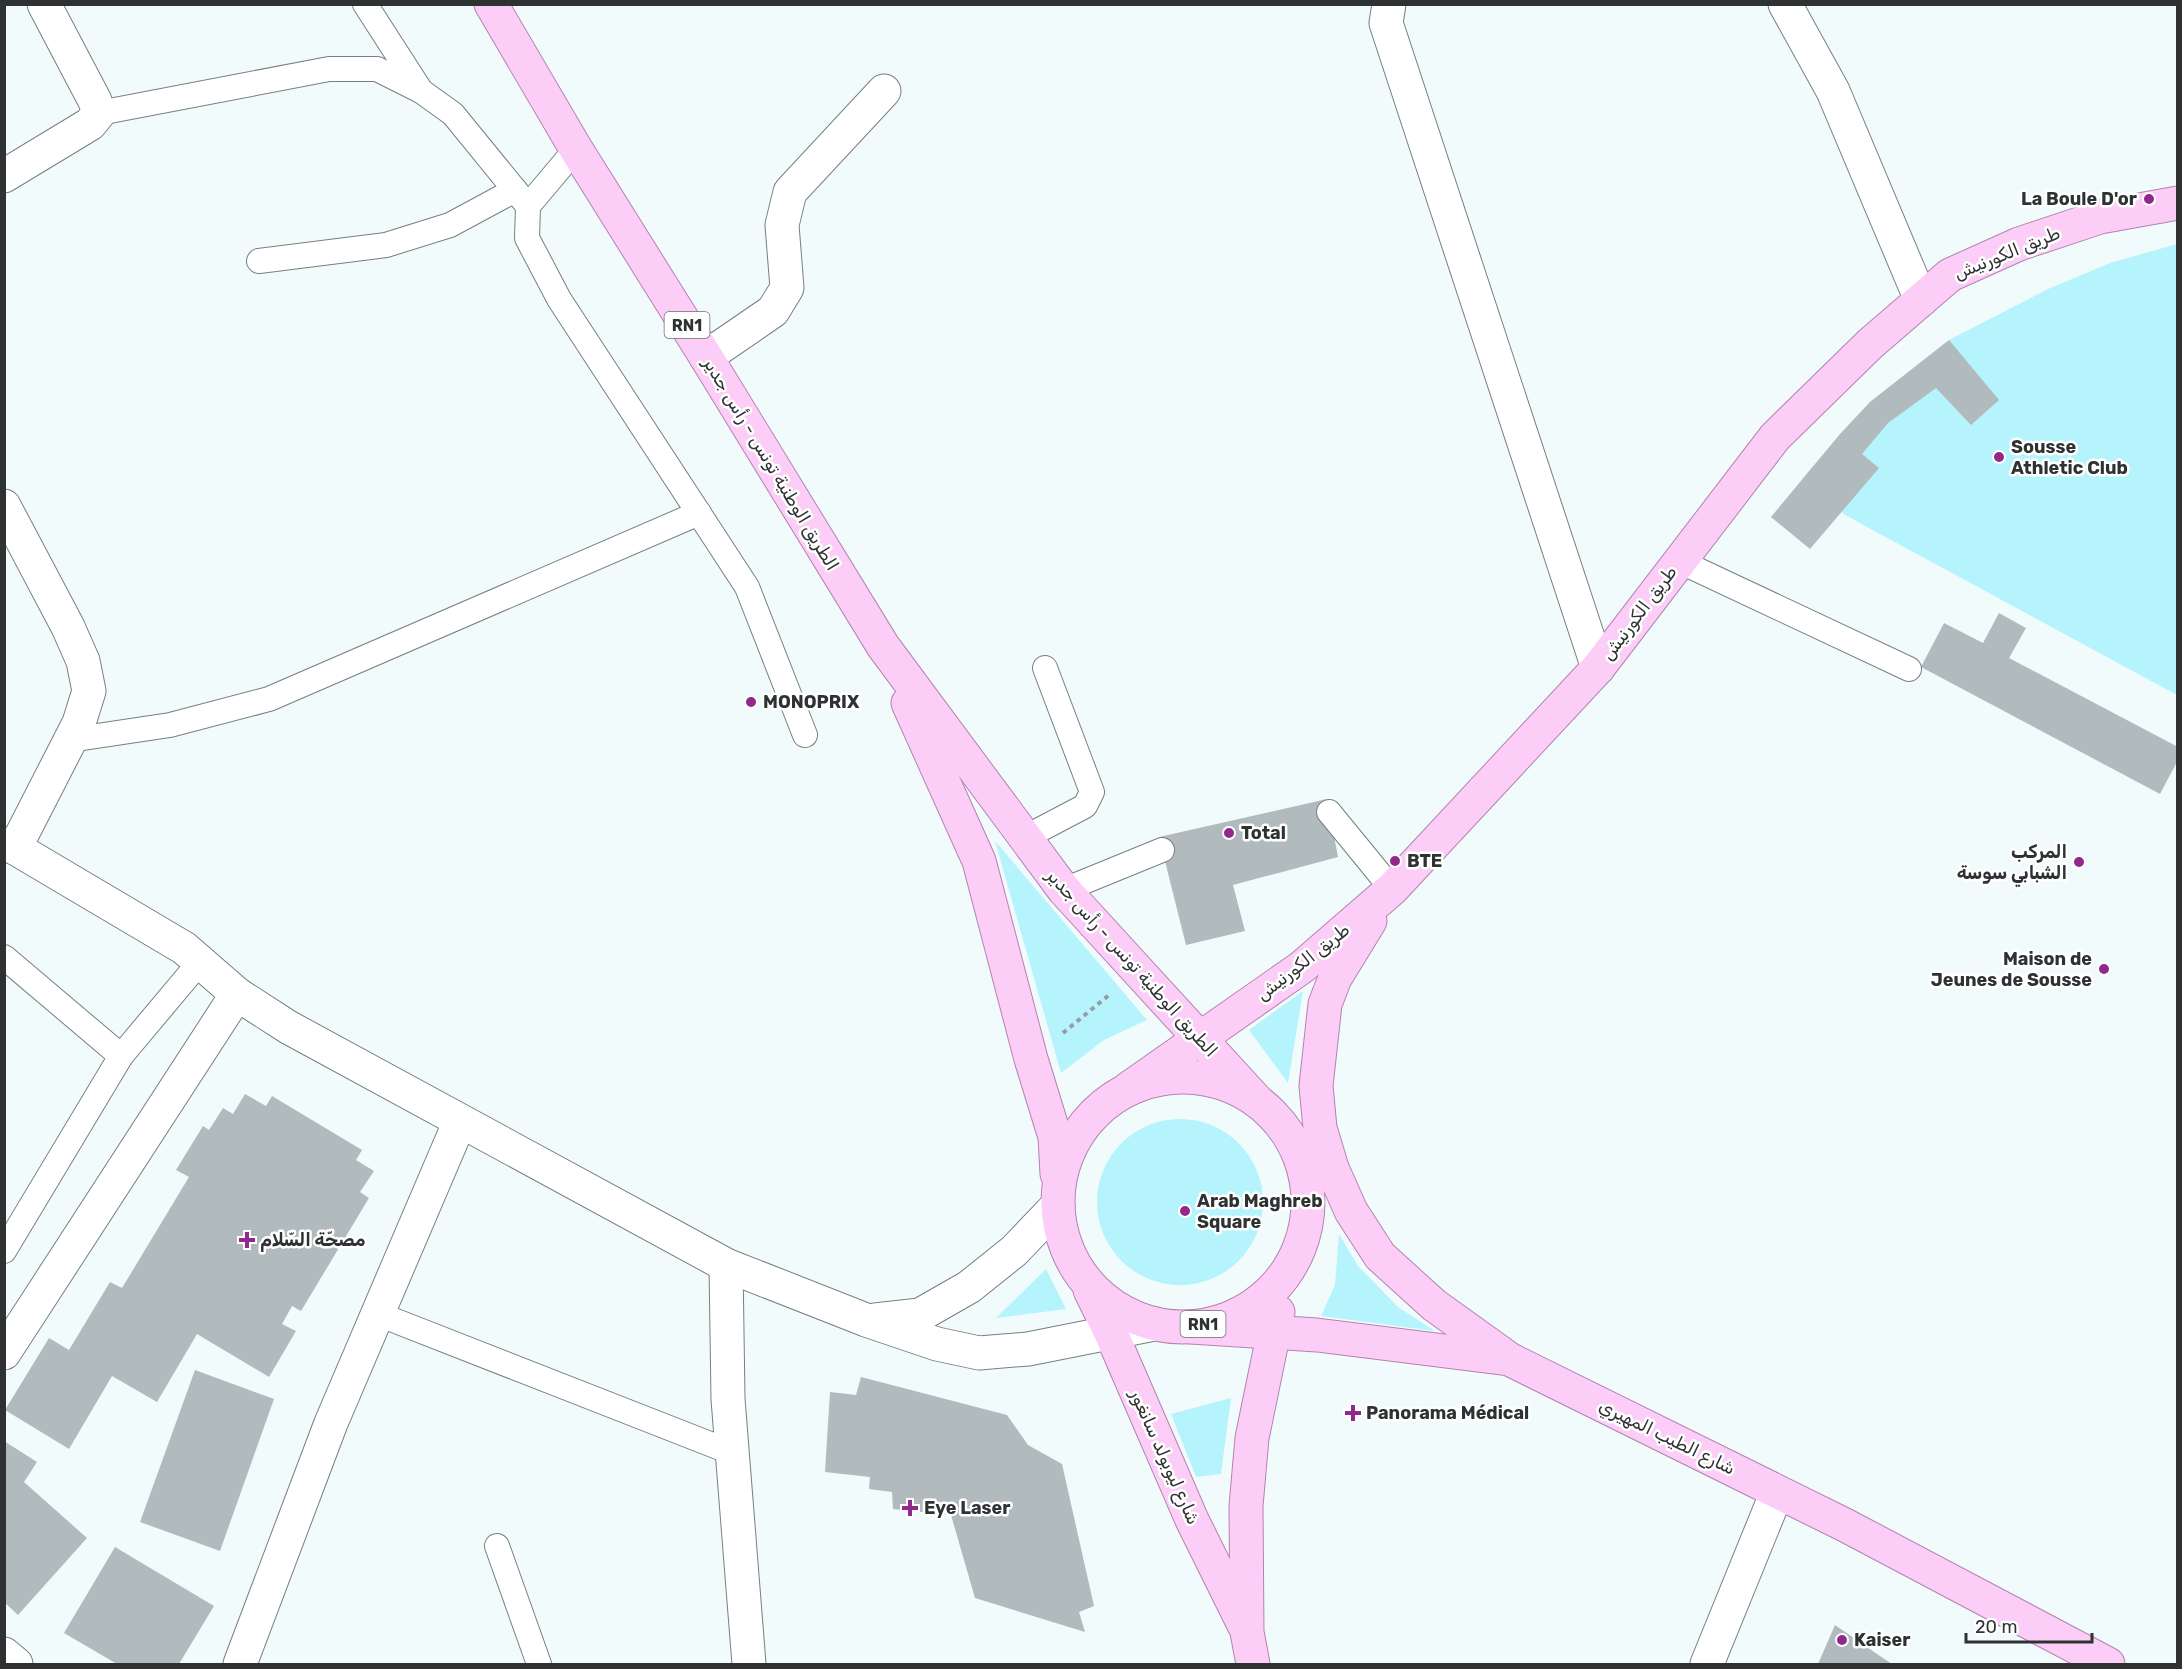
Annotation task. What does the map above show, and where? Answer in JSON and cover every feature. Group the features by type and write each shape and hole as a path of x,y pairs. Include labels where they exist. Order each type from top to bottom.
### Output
{"main road":[{"name":"الطريق الوطنية تونس - رأس جدير","path":"491,4 576,149 883,646 1064,890 1258,1102"},
{"name":"طريق الكورنيش","path":"1129,1088 1302,967 1392,889 1598,668 1774,437 1869,344 1950,274 2019,244 2100,217 2178,203"},
{"name":"الطريق الوطنية تونس - رأس جدير","path":"883,646 979,861 1031,1059 1055,1137 1058,1200"},
{"path":"1392,889 1358,938 1335,978 1325,1004 1316,1086 1320,1128 1332,1168 1351,1211 1380,1257 1434,1305 1509,1359"},
{"name":"RN1","path":"1200,1077 1230,1086 1258,1102 1280,1124 1296,1150 1306,1180 1308,1211 1302,1242 1288,1269 1260,1300 1228,1319 1191,1327 1154,1324 1112,1305 1085,1281 1067,1251 1059,1223 1058,1200 1063,1162 1079,1132 1101,1107 1129,1088 1162,1078 1200,1077"},
{"name":"شارع ليوبولد سانغور","path":"1253,1665 1247,1632 1246,1506 1252,1438 1288,1269"},
{"name":"شارع ليوبولد سانغور","path":"1085,1281 1111,1333 1192,1520 1247,1632"},
{"name":"شارع الطيب المهيري","path":"1191,1327 1317,1335 1509,1359 1778,1492 2108,1665"}],"street":[{"path":"4,176 90,124 99,113 95,101 44,4"},
{"path":"1389,4 1386,23 1598,668"},
{"path":"1785,4 1833,91 1921,300"},
{"path":"706,357 773,311 787,288 782,225 790,192 884,91"},
{"path":"4,506 68,627 83,661 89,691 79,723 10,846 184,948 237,994 288,1027 726,1265 866,1320 937,1344 979,1353 1028,1350 1154,1324"},
{"path":"4,1353 237,994"},
{"path":"240,1665 331,1423 460,1122"},
{"path":"866,1320 920,1315 969,1287 1014,1251 1058,1200"},
{"path":"726,1265 728,1398 749,1665"},
{"path":"1707,1665 1778,1492"},
{"path":"4,1654 16,1665"}],"lane":[{"path":"365,4 421,91"},
{"path":"99,113 329,69 377,69 421,91 453,114 521,198 527,238 559,299 747,587 805,735"},
{"path":"259,261 386,245 450,225 521,198 576,149"},
{"path":"70,740 170,725 269,699 699,513"},
{"path":"1679,561 1909,669"},
{"path":"1026,837 1084,806 1092,792 1045,668"},
{"path":"1329,812 1392,889"},
{"path":"1064,890 1162,850"},
{"path":"4,957 121,1056"},
{"path":"4,1251 121,1056 199,963"},
{"path":"378,1314 733,1453"},
{"path":"497,1546 539,1665"}],"path":[{"path":"1031,1059 1137,972"}],"shaded area":[{"name":"Sousse Athletic Club","path":"2177,244 2177,695 1845,515 1802,479 1870,402 1949,340 2048,289 2110,263"},
{"path":"995,841 1147,1020 1104,1040 1061,1073"},
{"path":"1303,991 1288,1083 1249,1030"},
{"path":"1180,1119 1212,1125 1239,1143 1257,1170 1263,1202 1257,1234 1239,1261 1212,1279 1180,1285 1148,1279 1121,1261 1103,1234 1097,1202 1103,1170 1121,1143 1148,1125"},
{"path":"1339,1234 1358,1266 1398,1307 1435,1331 1321,1316 1335,1285"},
{"path":"1046,1269 1066,1309 996,1318"},
{"path":"1231,1398 1221,1474 1196,1477 1171,1414"}],"building":[{"path":"1949,340 1999,400 1971,425 1936,388 1888,423 1862,454 1879,468 1810,549 1771,517 1840,434 1870,402"},
{"path":"1999,613 2026,628 2009,658 2178,747 2178,760 2160,794 1921,667 1944,623 1983,643"},
{"path":"1327,799 1338,857 1233,885 1245,931 1186,945 1159,837"},
{"name":"مصحّة السّلام","path":"245,1094 266,1106 272,1096 362,1150 356,1160 374,1171 360,1192 369,1198 301,1311 292,1306 282,1324 296,1331 269,1377 197,1334 157,1402 112,1376 69,1449 5,1410 49,1338 69,1350 110,1282 122,1288 189,1177 176,1170 203,1126 209,1130 223,1108 233,1114"},
{"path":"195,1370 274,1399 220,1551 140,1522"},
{"path":"861,1377 1007,1415 1028,1445 1062,1464 1094,1606 1079,1612 1085,1632 975,1598 951,1515 893,1509 892,1492 869,1489 870,1477 825,1472 830,1392 856,1395"},
{"path":"4,1441 37,1462 24,1482 87,1538 18,1615 4,1602"},
{"path":"115,1547 214,1606 179,1664 117,1664 64,1633"},
{"name":"Kaiser","path":"1835,1625 1877,1654 1892,1664 1818,1664"}],"place":[{"name":"La Boule D'or","path":"2149,199"},
{"name":"Sousse Athletic Club","path":"1999,457"},
{"name":"MONOPRIX","path":"751,702"},
{"name":"Total","path":"1229,833"},
{"name":"BTE","path":"1395,861"},
{"name":"المركب الشبابي سوسة","path":"2079,862"},
{"name":"Maison de Jeunes de Sousse","path":"2104,969"},
{"name":"Arab Maghreb Square","path":"1185,1211"},
{"name":"مصحّة السّلام","path":"247,1240"},
{"name":"Panorama Médical","path":"1353,1413"},
{"name":"Eye Laser","path":"910,1508"},
{"name":"Kaiser","path":"1842,1640"}]}
